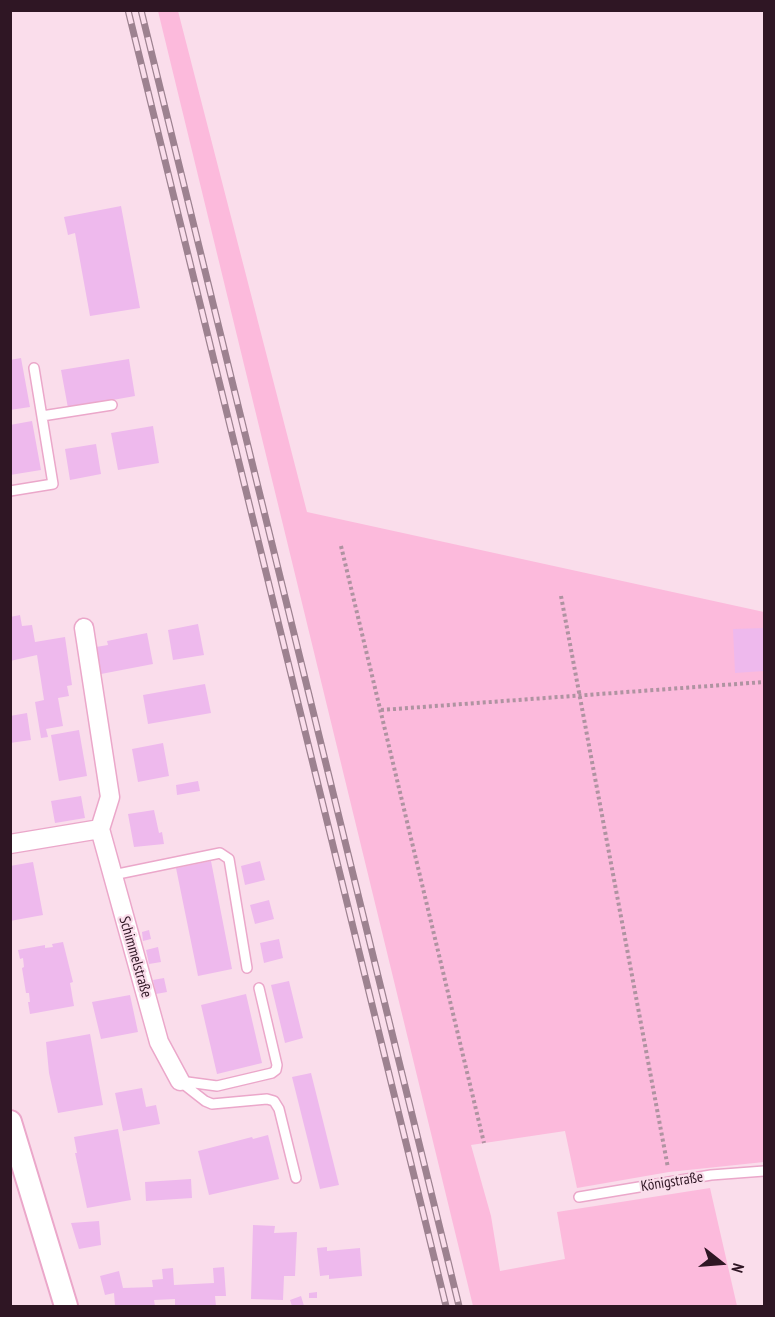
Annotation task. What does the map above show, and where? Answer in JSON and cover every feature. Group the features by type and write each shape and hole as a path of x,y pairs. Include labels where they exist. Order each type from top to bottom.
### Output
{"street":[{"path":"10,844 100,829 110,797 84,628"},
{"name":"Schimmelstraße","path":"100,829 159,1042 180,1081"},
{"path":"10,1122 66,1306"}],"lane":[{"path":"10,491 53,484 34,368"},
{"path":"42,416 112,405"},
{"path":"112,874 220,853 229,859 248,968"},
{"path":"180,1081 217,1086 272,1073 276,1070 277,1065 259,988"},
{"path":"180,1081 205,1101 213,1104 267,1099 274,1101 279,1109 296,1178"},
{"name":"Königstraße","path":"579,1197 711,1175 765,1171"}],"path":[{"path":"341,546 484,1143"},
{"path":"561,596 672,1181"},
{"path":"381,710 765,682"}],"shaded area":[{"path":"158,11 178,11 307,512 764,612 764,1162 669,1172 577,1188 565,1131 471,1145 491,1216 500,1271 565,1259 557,1212 710,1188 737,1306 473,1306"}],"building":[{"path":"121,206 140,308 90,316 75,233 68,235 64,217"},
{"path":"21,358 30,407 10,410 10,360"},
{"path":"129,359 135,396 68,408 61,370"},
{"path":"32,421 41,470 10,475 10,425"},
{"path":"153,426 159,463 118,470 111,433"},
{"path":"96,444 101,474 70,480 65,449"},
{"path":"20,615 22,626 32,625 35,642 65,637 72,685 67,686 69,696 58,698 63,726 46,729 48,737 41,738 35,702 44,700 37,655 10,661 10,617"},
{"path":"198,624 204,655 173,660 168,630"},
{"path":"764,628 764,671 735,673 733,629"},
{"path":"147,633 153,664 101,674 96,647 108,645 107,641"},
{"path":"205,684 211,713 148,724 143,695"},
{"path":"27,713 31,740 10,743 10,716"},
{"path":"79,730 87,776 59,781 51,735"},
{"path":"163,743 169,776 138,782 132,749"},
{"path":"198,781 200,791 177,795 176,785"},
{"path":"81,796 85,818 55,823 51,801"},
{"path":"154,810 164,844 134,847 128,814"},
{"path":"211,861 232,969 198,976 176,868"},
{"path":"260,861 265,880 245,885 241,866"},
{"path":"33,862 43,915 10,921 10,866"},
{"path":"269,900 274,919 255,924 250,905"},
{"path":"149,930 151,939 143,941 142,932"},
{"path":"279,939 283,958 264,963 260,943"},
{"path":"63,942 73,982 70,983 74,1006 30,1014 29,993 26,993 22,968 24,967 23,958 20,959 18,950 45,945 45,948 53,947 52,944"},
{"path":"158,947 161,962 149,964 146,950"},
{"path":"164,978 167,992 156,994 153,980"},
{"path":"289,981 303,1038 285,1043 271,985"},
{"path":"246,994 262,1063 217,1074 201,1005"},
{"path":"130,995 138,1032 101,1039 92,1002"},
{"path":"90,1034 103,1105 58,1113 49,1073 46,1042"},
{"path":"311,1073 339,1185 320,1189 292,1077"},
{"path":"142,1088 146,1107 156,1105 160,1124 123,1131 115,1093"},
{"path":"118,1129 131,1200 87,1208 75,1153 77,1153 74,1137"},
{"path":"268,1135 279,1179 209,1195 198,1151"},
{"path":"191,1179 192,1198 146,1201 145,1182"},
{"path":"99,1221 101,1245 79,1249 71,1223"},
{"path":"253,1225 275,1226 274,1233 297,1232 295,1276 284,1276 283,1300 251,1299"},
{"path":"327,1247 327,1251 360,1248 362,1276 329,1279 329,1275 320,1276 317,1248"},
{"path":"224,1267 226,1296 215,1296 216,1306 175,1306 175,1299 154,1300 155,1306 115,1306 114,1293 105,1295 100,1276 119,1271 123,1288 153,1287 152,1280 163,1279 162,1269 173,1268 174,1285 214,1283 213,1268"},
{"path":"317,1292 317,1298 309,1298 309,1293"},
{"path":"301,1296 304,1306 292,1306 290,1300"}],"railway":[{"path":"128,10 446,1306"},
{"path":"141,10 459,1306"}]}
